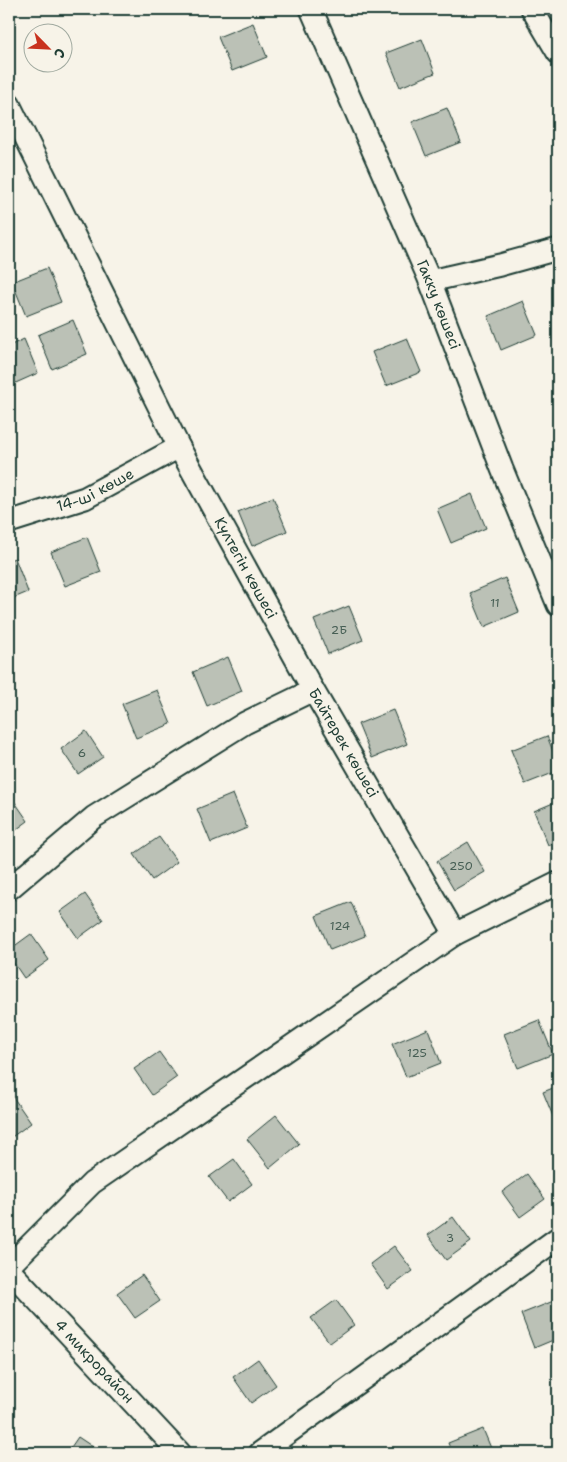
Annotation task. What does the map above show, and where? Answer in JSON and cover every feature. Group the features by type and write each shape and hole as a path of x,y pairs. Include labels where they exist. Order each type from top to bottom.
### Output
{"street":[{"name":"Гакку көшесі","path":"311,9 430,281 502,469 558,605"},
{"path":"532,9 558,53"},
{"name":"Күлтегін көшесі","path":"9,104 179,447 313,690"},
{"path":"430,281 558,249"},
{"name":"14-ші көше","path":"9,522 85,498 179,447"},
{"name":"Байтерек көшесі","path":"9,889 94,816 245,724 313,690 455,934"},
{"path":"9,1266 92,1183 455,934 558,883"},
{"path":"260,1453 558,1238"},
{"name":"4 микрорайон","path":"9,1270 180,1453"}],"building":[{"path":"253,23 267,57 232,71 218,37"},
{"path":"422,39 435,73 400,87 386,53"},
{"path":"447,108 461,142 426,156 412,122"},
{"path":"47,268 61,302 26,316 12,282"},
{"path":"523,301 537,335 501,350 488,316"},
{"path":"73,320 87,354 52,369 38,335"},
{"path":"407,338 421,372 386,386 372,352"},
{"path":"24,339 38,373 9,386 9,346"},
{"path":"558,486 558,500 553,488"},
{"path":"472,494 486,528 451,543 437,509"},
{"path":"273,497 287,531 252,546 238,512"},
{"path":"87,537 101,572 65,586 51,552"},
{"path":"15,558 28,592 9,600 9,560"},
{"path":"505,578 519,612 484,627 470,593"},
{"path":"349,606 363,640 328,654 314,620"},
{"path":"228,657 242,691 207,706 193,672"},
{"path":"157,690 171,724 136,738 122,704"},
{"path":"393,710 407,744 372,758 358,724"},
{"path":"86,731 103,757 78,774 61,749"},
{"path":"547,736 558,764 558,771 525,784 511,750"},
{"path":"233,794 247,828 211,843 197,809"},
{"path":"9,796 28,821 9,835"},
{"path":"558,801 558,841 548,845 534,811"},
{"path":"159,837 177,862 152,880 134,854"},
{"path":"468,842 485,872 454,890 437,861"},
{"path":"85,894 103,920 78,938 60,912"},
{"path":"351,902 365,936 330,950 316,916"},
{"path":"31,934 49,960 24,978 9,956 9,950"},
{"path":"539,1020 553,1054 518,1068 504,1034"},
{"path":"428,1029 441,1063 406,1077 392,1044"},
{"path":"159,1052 177,1077 152,1095 134,1069"},
{"path":"558,1086 558,1126 557,1126 543,1092"},
{"path":"13,1097 31,1123 9,1139 9,1100"},
{"path":"276,1115 299,1144 270,1168 247,1139"},
{"path":"234,1159 252,1184 228,1202 209,1177"},
{"path":"527,1174 545,1199 520,1217 502,1192"},
{"path":"453,1217 471,1242 446,1260 428,1235"},
{"path":"394,1246 413,1271 388,1289 370,1264"},
{"path":"142,1275 160,1301 135,1318 117,1293"},
{"path":"336,1300 354,1325 330,1343 311,1318"},
{"path":"556,1300 558,1306 558,1338 534,1348 521,1314"},
{"path":"258,1359 276,1385 251,1403 233,1377"},
{"path":"483,1429 493,1453 452,1453 448,1443"},
{"path":"78,1437 102,1453 67,1453"}]}
